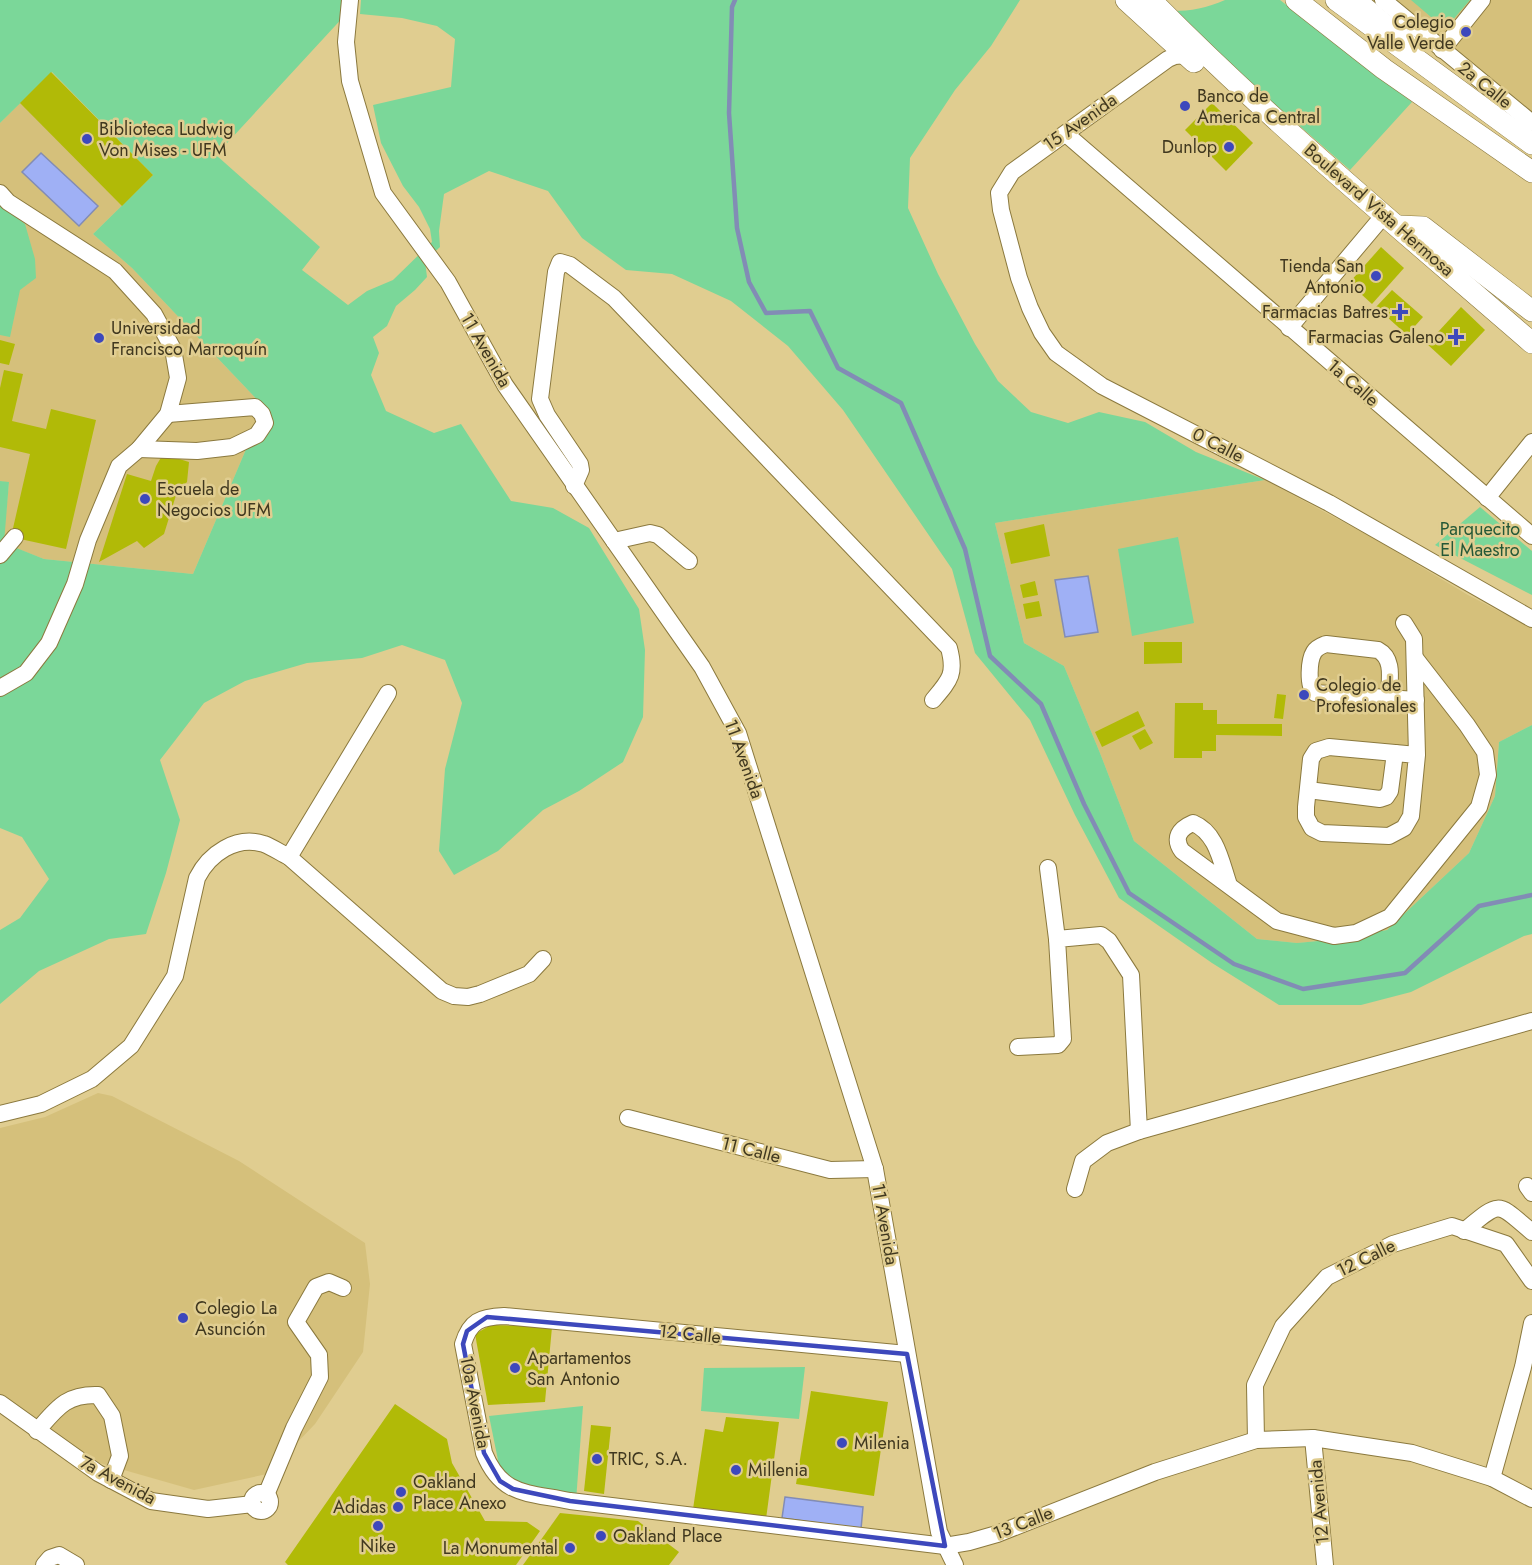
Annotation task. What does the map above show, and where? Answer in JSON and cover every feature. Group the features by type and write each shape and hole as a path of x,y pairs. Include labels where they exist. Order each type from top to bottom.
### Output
{"main road":[{"path":"1126,0 1175,51 1226,90 1263,108"},
{"name":"Boulevard Vista Hermosa","path":"1151,0 1263,108 1532,343"},
{"path":"1296,0 1384,69 1532,172"},
{"path":"1336,0 1532,144"},
{"path":"1391,221 1423,227 1532,312"}],"street":[{"name":"11 Avenida","path":"350,0 346,42 350,81 383,193 448,282 505,385 702,667 738,733 875,1169 939,1532 956,1565"},
{"path":"1359,0 1441,69 1461,91"},
{"name":"2a Calle","path":"1383,0 1532,123"},
{"path":"1442,50 1482,0"},
{"name":"15 Avenida","path":"999,193 1012,172 1035,153 1066,134 1175,51"},
{"name":"1a Calle","path":"1066,134 1532,536"},
{"path":"0,193 8,202 115,271 154,314 173,349 178,378 168,414 139,449 118,466 88,540 75,584 49,643 26,673 0,688"},
{"name":"0 Calle","path":"999,193 1001,210 1019,278 1042,333 1056,353 1102,386 1329,503 1532,619"},
{"path":"1289,328 1391,221"},
{"path":"574,486 581,470 580,464 547,415 540,399 556,272 560,262 570,265 614,298 949,648 953,663 951,679 933,700"},
{"path":"139,449 197,451 232,447 257,435 265,423 262,414 255,407 168,414"},
{"path":"1487,498 1532,442"},
{"path":"614,541 650,533 658,535 689,561"},
{"path":"0,555 15,537"},
{"path":"1404,623 1414,639 1417,755 1411,816 1404,828 1389,837 1322,833 1312,828 1306,817 1311,759 1316,751 1329,747 1417,755"},
{"path":"1389,698 1390,661 1385,654 1378,650 1326,644 1318,647 1312,653 1309,684 1311,690 1316,693 1416,700"},
{"path":"1229,885 1277,921 1334,936 1356,933 1390,918 1479,807 1488,775 1485,752 1467,725 1414,658"},
{"path":"289,857 388,693"},
{"path":"1308,790 1380,799 1386,797 1390,791 1395,753"},
{"path":"0,1114 41,1104 92,1079 131,1046 175,976 197,878 201,870 214,855 232,845 252,842 263,844 289,857 442,991 454,996 468,997 480,994 519,978 534,970 543,959"},
{"path":"1018,1047 1058,1045 1063,1039 1057,939 1048,868"},
{"path":"1057,939 1101,935 1109,941 1131,975 1139,1131"},
{"path":"1075,1189 1083,1161 1107,1143 1139,1131 1532,1020"},
{"name":"11 Calle","path":"628,1118 830,1170 875,1169"},
{"path":"1464,1231 1488,1211 1503,1208 1532,1232"},
{"name":"12 Calle","path":"1256,1440 1255,1385 1283,1326 1328,1277 1393,1244 1452,1227 1506,1244 1532,1281"},
{"name":"7a Avenida","path":"0,1403 98,1473 151,1501 208,1509 259,1499 320,1377 319,1355 296,1322 316,1287 329,1282 343,1288"},
{"name":"12 Calle","path":"475,1322 487,1317 504,1316 907,1354"},
{"name":"10a Avenida","path":"475,1322 467,1331 463,1344 484,1453 500,1481"},
{"path":"1492,1478 1523,1367 1532,1323"},
{"path":"37,1431 62,1404 81,1395 98,1395 112,1416 120,1456 111,1480"},
{"name":"13 Calle","path":"500,1481 513,1489 570,1501 945,1546 969,1542 997,1533 1155,1472 1256,1440 1313,1438 1412,1453 1492,1478 1532,1499"},
{"name":"12 Avenida","path":"1313,1438 1325,1565"},
{"path":"44,1565 50,1558 59,1555 76,1565"}],"highlighted area":[{"path":"487,1317 907,1354 945,1546 570,1501 513,1489 500,1481 484,1453 463,1344 467,1331"}],"shaded area":[{"path":"1397,0 1532,0 1532,115 1448,43"},
{"name":"Universidad Francisco Marroquín","path":"51,72 153,175 93,234 132,268 264,407 193,574 44,559 3,543 9,483 0,481 0,123"},
{"name":"Colegio de Profesionales","path":"1265,480 1373,538 1468,595 1532,628 1532,725 1499,742 1495,796 1469,853 1387,930 1297,943 1257,939 1134,841 1064,666 1024,643 995,523"},
{"name":"Colegio La Asunción","path":"98,1093 112,1096 239,1161 365,1243 370,1284 363,1352 315,1424 267,1474 194,1490 96,1462 0,1395 0,1128 45,1117"}],"green space":[{"path":"0,0 347,0 347,13 216,155 320,247 302,270 348,305 367,291 393,280 432,242 430,229 419,207 403,186 381,143 373,105 451,87 455,39 437,26 402,18 360,14 361,0 1020,0 991,46 955,90 910,158 908,208 938,274 975,344 998,381 1031,412 1068,423 1099,412 1145,422 1196,452 1265,480 995,523 1024,643 1064,666 1134,841 1257,939 1297,943 1387,930 1469,853 1495,796 1499,742 1532,725 1532,934 1411,992 1361,1005 1279,1005 1212,963 1119,898 1075,815 1030,720 975,653 952,569 843,410 788,346 731,301 672,274 626,270 582,238 548,191 489,171 444,194 439,231 440,247 425,261 427,277 396,306 387,326 373,337 379,353 371,375 386,411 434,433 461,424 511,501 553,508 589,528 639,609 645,650 643,717 623,762 579,791 543,810 498,851 454,875 439,851 445,769 462,703 445,660 402,645 362,658 307,663 245,681 204,703 160,760 180,820 146,934 109,939 39,971 0,1004 0,930 20,918 49,879 22,837 0,828 0,481 9,482 4,543 44,559 193,574 264,407 132,268 93,234 153,175 52,72 0,123"},
{"path":"1225,0 1280,0 1412,102 1350,170 1198,37 1172,11 1199,8"},
{"path":"1411,0 1470,0 1445,29"},
{"path":"0,204 25,224 35,259 36,278 20,290 10,337 0,335"},
{"name":"Parquecito El Maestro","path":"1480,507 1532,551 1532,595 1435,545"},
{"path":"1178,537 1194,623 1132,636 1118,549"},
{"path":"805,1367 799,1419 701,1411 704,1368"},
{"path":"583,1406 576,1501 515,1487 499,1465 489,1416"}],"water":[{"path":"41,153 98,206 79,226 22,172"},
{"path":"1088,576 1098,632 1065,637 1055,580"},
{"path":"785,1497 863,1507 861,1529 782,1518"}],"building":[{"name":"Biblioteca Ludwig Von Mises - UFM","path":"51,72 153,175 122,206 20,103"},
{"path":"1212,103 1253,143 1226,171 1185,130"},
{"name":"Tienda San Antonio","path":"1381,247 1404,268 1372,304 1349,283"},
{"name":"Farmacias Batres","path":"1392,290 1423,317 1407,335 1376,307"},
{"name":"Farmacias Galeno","path":"1461,307 1485,330 1451,366 1427,344"},
{"path":"0,340 15,344 9,365 0,363"},
{"path":"4,370 23,374 12,421 46,429 51,409 96,420 66,549 11,537 30,454 0,447 0,388"},
{"name":"Escuela de Negocios UFM","path":"163,454 189,462 187,482 177,492 164,534 144,548 137,541 99,562 127,474 151,481"},
{"path":"1044,524 1050,556 1011,564 1004,533"},
{"path":"1035,581 1038,595 1023,598 1020,585"},
{"path":"1039,601 1042,616 1026,619 1023,604"},
{"path":"1144,642 1182,642 1182,663 1144,664"},
{"path":"1277,694 1286,695 1283,719 1274,718"},
{"path":"1175,703 1203,703 1203,710 1217,710 1217,724 1282,724 1282,736 1216,735 1216,751 1202,751 1202,758 1174,758"},
{"path":"1138,711 1145,726 1102,747 1095,732"},
{"path":"1145,729 1153,743 1140,750 1132,736"},
{"name":"Apartamentos San Antonio","path":"491,1325 552,1327 545,1402 488,1405 475,1334"},
{"name":"Milenia","path":"811,1391 888,1402 874,1496 796,1484"},
{"name":"Oakland Place Anexo","path":"395,1404 447,1439 452,1463 485,1521 527,1522 540,1531 516,1565 288,1565 285,1562"},
{"name":"Millenia","path":"726,1417 779,1422 766,1519 693,1509 705,1429 723,1432"},
{"name":"TRIC, S.A.","path":"591,1425 611,1427 604,1494 584,1491"},
{"name":"Oakland Place","path":"560,1513 638,1521 679,1552 669,1565 523,1565"}],"waterway":[{"path":"735,0 732,7 729,113 737,228 749,282 766,313 810,311 838,368 901,403 965,549 990,656 1041,704 1084,804 1129,893 1234,964 1303,989 1405,973 1479,906 1532,895"}],"place":[{"name":"Colegio Valle Verde","path":"1466,32"},
{"name":"Banco de America Central","path":"1185,106"},
{"name":"Biblioteca Ludwig Von Mises - UFM","path":"87,139"},
{"name":"Dunlop","path":"1229,147"},
{"name":"Tienda San Antonio","path":"1376,276"},
{"name":"Farmacias Batres","path":"1400,312"},
{"name":"Farmacias Galeno","path":"1456,337"},
{"name":"Universidad Francisco Marroquín","path":"99,338"},
{"name":"Escuela de Negocios UFM","path":"145,499"},
{"name":"Colegio de Profesionales","path":"1304,695"},
{"name":"Colegio La Asunción","path":"183,1318"},
{"name":"Apartamentos San Antonio","path":"515,1368"},
{"name":"Milenia","path":"842,1443"},
{"name":"TRIC, S.A.","path":"597,1459"},
{"name":"Millenia","path":"736,1470"},
{"name":"Oakland Place Anexo","path":"401,1492"},
{"name":"Adidas","path":"398,1507"},
{"name":"Nike","path":"378,1526"},
{"name":"Oakland Place","path":"601,1536"},
{"name":"La Monumental","path":"570,1548"}]}
